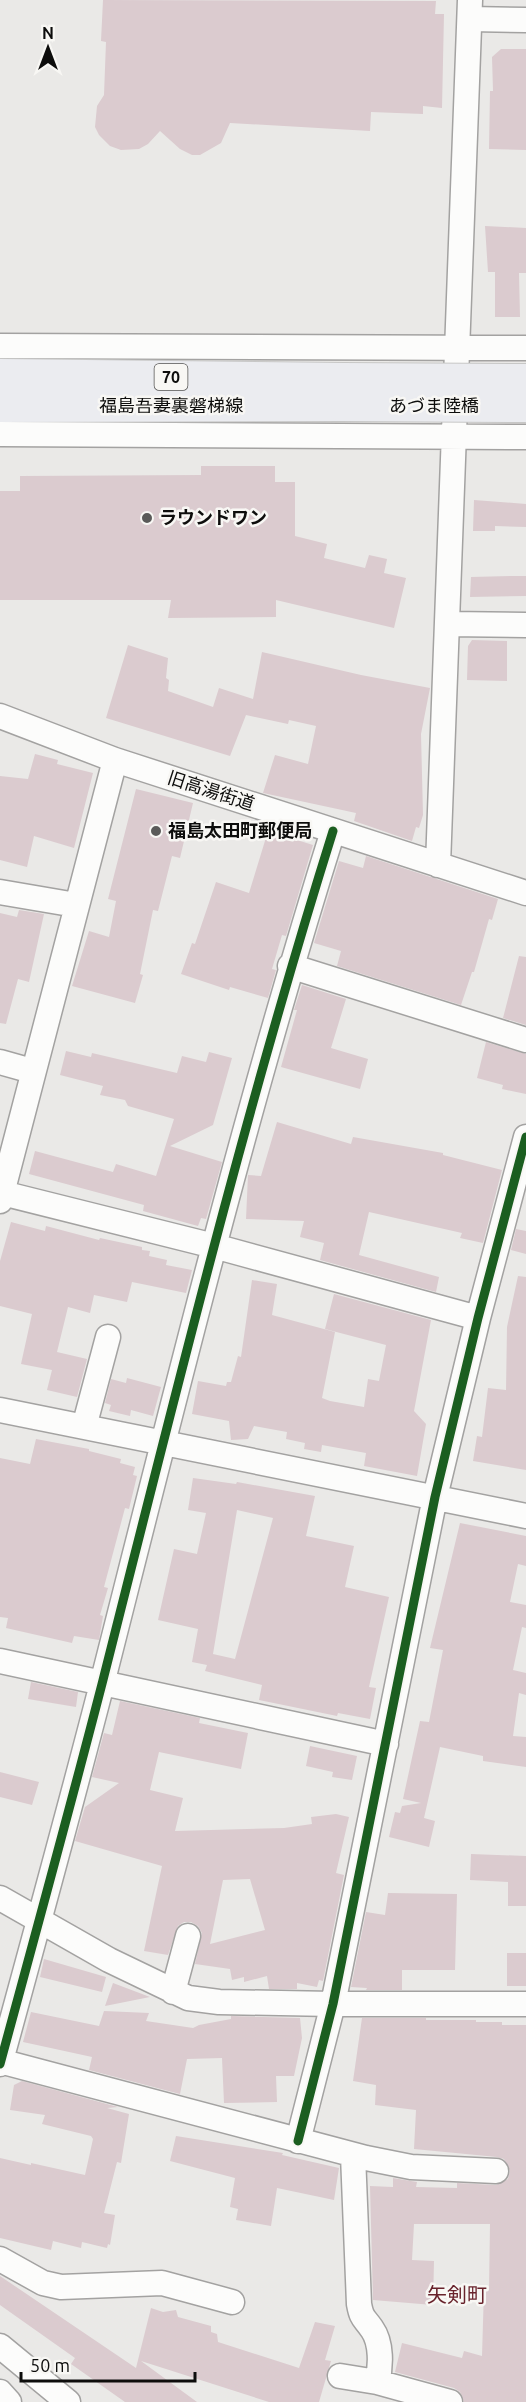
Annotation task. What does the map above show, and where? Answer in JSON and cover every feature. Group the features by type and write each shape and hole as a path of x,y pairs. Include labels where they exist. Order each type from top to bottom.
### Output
{"main road":[{"name":"福島吾妻裏磐梯線","path":"0,375 342,392"},
{"name":"あづま陸橋","path":"342,392 526,380"},
{"name":"福島吾妻裏磐梯線","path":"0,406 342,392"},
{"name":"あづま陸橋","path":"342,392 526,406"}],"street":[{"path":"438,865 470,9 526,20"},
{"path":"0,346 526,348"},
{"path":"0,434 526,437"},
{"path":"448,624 526,625"},
{"name":"旧高湯街道","path":"1,717 115,760 526,893"},
{"path":"115,760 1,1193 214,1246 478,1318"},
{"path":"333,831 290,966 214,1246 102,1683 0,2062 353,2155 411,2167 496,2171"},
{"path":"0,892 76,905"},
{"path":"290,966 526,1040"},
{"path":"0,1062 32,1071"},
{"path":"298,2140 333,2004 435,1497 478,1318 526,1137"},
{"path":"84,1427 108,1337"},
{"path":"0,1410 526,1516"},
{"path":"0,1661 386,1744"},
{"path":"0,1898 109,1960 188,1998 219,2002 526,2004"},
{"path":"173,1992 188,1936"},
{"path":"353,2155 359,2304 362,2319 374,2331 381,2366 377,2382"},
{"path":"0,2259 43,2283 61,2287 162,2283 232,2302"},
{"path":"0,2346 69,2402"},
{"path":"340,2376 377,2382 450,2402"},
{"path":"0,2392 9,2402"}],"building":[{"path":"103,0 436,1 435,14 444,14 442,108 423,106 423,114 371,112 370,131 230,123 221,143 200,155 192,155 180,149 160,131 148,144 139,149 121,150 110,146 99,135 95,127 97,106 104,95 106,42 101,41"},
{"path":"501,49 526,49 526,150 489,149 490,91 493,91 492,57"},
{"path":"485,226 526,228 526,273 519,273 520,317 495,317 495,272 488,272"},
{"name":"ラウンドワン","path":"201,466 275,466 275,482 295,482 295,536 327,544 324,558 365,568 369,555 387,559 384,573 406,578 394,628 276,600 276,617 168,618 171,600 0,600 0,491 20,491 20,476 201,475"},
{"path":"474,500 526,504 526,527 495,526 495,531 473,531"},
{"path":"526,576 526,596 470,597 471,577"},
{"path":"472,640 507,641 507,681 467,680 468,646"},
{"path":"128,645 168,658 166,678 169,680 168,691 213,707 219,688 253,699 262,652 430,688 421,734 423,815 412,841 354,821 356,813 263,793 275,755 308,764 316,726 289,720 288,724 246,715 230,756 106,718"},
{"path":"35,754 58,760 57,764 93,773 74,848 34,836 27,867 0,860 0,776 28,779"},
{"path":"136,789 193,803 180,858 172,856 158,911 153,910 140,974 143,975 135,1003 72,986 89,931 109,937 116,901 108,899"},
{"path":"268,831 313,845 286,936 282,935 272,969 276,970 268,998 230,987 229,990 181,974 192,943 195,944 216,882 249,893"},
{"path":"366,856 498,899 492,920 489,919 474,972 472,972 461,1005 337,966 341,951 314,943 339,861 363,868"},
{"path":"19,910 44,914 29,982 18,979 6,1024 0,1023 0,913 17,917"},
{"path":"519,956 526,957 526,1025 503,1018"},
{"path":"302,985 346,999 331,1048 368,1059 360,1089 281,1067"},
{"path":"486,1042 526,1054 526,1094 502,1089 503,1085 477,1078"},
{"path":"66,1051 91,1057 92,1053 177,1073 182,1056 206,1062 209,1052 232,1058 213,1125 170,1146 222,1162 206,1219 201,1218 198,1226 143,1211 144,1205 29,1174 35,1151 113,1172 116,1164 156,1176 174,1119 128,1106 125,1100 100,1095 103,1086 60,1075"},
{"path":"277,1122 351,1144 353,1137 443,1153 443,1155 502,1170 483,1243 460,1238 462,1233 369,1212 359,1255 439,1277 436,1292 320,1260 324,1243 300,1237 304,1221 246,1219 248,1175 261,1176"},
{"path":"11,1222 45,1231 46,1226 99,1240 100,1238 142,1247 142,1250 150,1251 149,1256 167,1260 166,1265 192,1270 186,1293 132,1282 127,1302 94,1295 90,1313 68,1307 57,1352 87,1359 77,1397 47,1390 52,1370 21,1364 32,1314 0,1306 0,1261"},
{"path":"516,1229 526,1231 526,1254 511,1250"},
{"path":"518,1276 526,1277 526,1470 473,1461 477,1436 482,1437 488,1388 506,1390 507,1327"},
{"path":"252,1280 277,1284 272,1315 335,1332 322,1398 330,1401 364,1407 368,1379 379,1381 386,1345 325,1329 334,1294 431,1320 414,1411 426,1424 417,1476 364,1466 366,1453 322,1445 321,1452 304,1449 305,1443 286,1439 287,1432 254,1426 248,1439 231,1440 229,1421 192,1414 198,1381 226,1386 227,1382 231,1382 238,1356 241,1357"},
{"path":"127,1378 161,1387 153,1416 131,1410 130,1416 109,1411 111,1405 105,1403 111,1379 126,1383"},
{"path":"36,1439 89,1449 89,1451 121,1459 120,1463 135,1467 133,1475 137,1476 129,1509 125,1508 104,1587 108,1588 100,1615 103,1616 99,1640 74,1636 72,1643 6,1628 8,1618 0,1617 0,1458 30,1464"},
{"path":"193,1478 236,1484 237,1482 315,1496 306,1536 354,1546 345,1587 389,1597 369,1687 376,1688 370,1719 338,1713 337,1716 259,1700 262,1685 205,1671 207,1665 192,1662 198,1629 158,1620 174,1549 197,1554 206,1513 188,1510","holes":["237,1510 273,1518 235,1659 213,1654"]},
{"path":"460,1523 526,1536 526,1566 518,1564 510,1602 526,1605 526,1628 522,1627 513,1670 526,1673 526,1695 519,1693 513,1736 526,1737 526,1767 483,1761 483,1756 440,1747 424,1818 435,1821 429,1847 389,1837 395,1812 400,1813 402,1806 421,1803 403,1799 420,1721 429,1722 443,1650 430,1648"},
{"path":"31,1682 78,1692 76,1707 28,1699"},
{"path":"120,1701 200,1718 199,1723 248,1733 241,1769 159,1752 150,1790 183,1798 175,1831 284,1828 312,1824 311,1817 336,1814 349,1817 336,1873 344,1875 323,1981 319,1980 317,1987 297,1983 297,1989 269,1989 267,1976 244,1982 244,1977 232,1980 230,1969 195,1964 202,1933 198,1926 191,1922 184,1922 178,1926 168,1955 144,1951 162,1866 75,1841 85,1807 119,1783 92,1777 104,1733 112,1735","holes":["250,1879 265,1930 210,1944 223,1880"]},
{"path":"310,1746 357,1756 352,1780 332,1777 333,1772 306,1766"},
{"path":"0,1772 39,1782 32,1805 0,1797"},
{"path":"471,1854 526,1856 526,1906 508,1906 508,1882 470,1880"},
{"path":"388,1893 457,1894 455,1970 402,1970 402,1990 366,1990 367,1988 351,1987 366,1912 385,1915"},
{"path":"507,1953 526,1953 526,1986 507,1986"},
{"path":"44,1959 106,1977 102,1992 40,1977"},
{"path":"113,1983 150,1997 105,2006"},
{"path":"104,2011 149,2013 146,2021 193,2028 231,2019 231,2016 300,2018 302,2038 294,2076 276,2076 277,2102 224,2103 222,2058 187,2059 180,2094 89,2070 92,2057 23,2042 31,2012 99,2026"},
{"path":"362,2018 476,2020 476,2022 502,2022 502,2025 526,2025 526,2402 464,2402 460,2392 454,2388 395,2372 402,2343 462,2358 464,2351 482,2356 484,2289 489,2290 490,2224 414,2224 412,2260 434,2261 433,2305 373,2300 370,2186 393,2187 393,2178 417,2182 416,2187 457,2188 457,2183 496,2185 508,2179 510,2171 504,2159 497,2157 414,2149 416,2110 375,2105 376,2085 353,2081"},
{"path":"22,2081 118,2107 107,2108 129,2114 121,2163 117,2162 104,2213 115,2215 110,2245 108,2244 107,2248 82,2242 81,2248 53,2241 51,2250 0,2238 0,2158 85,2175 93,2139 91,2136 42,2124 45,2115 10,2110 14,2085"},
{"path":"176,2136 283,2153 282,2155 339,2168 334,2200 277,2188 271,2226 236,2220 238,2209 230,2207 235,2178 170,2161"},
{"path":"0,2276 136,2368 151,2308 163,2312 176,2310 178,2317 211,2326 211,2332 217,2334 218,2342 299,2368 315,2322 335,2326 325,2360 331,2361 319,2402 269,2402 141,2361 197,2402 125,2402 71,2364 75,2358 0,2305"}],"cycle path":[{"path":"0,2064 91,1728 184,1360 241,1148 333,831"},
{"path":"298,2141 333,2004 435,1497 478,1318 526,1137"}],"place":[{"name":"ラウンドワン","path":"147,518"},
{"name":"福島太田町郵便局","path":"156,831"}],"district":[{"name":"矢剣町","path":"457,2295"}]}
